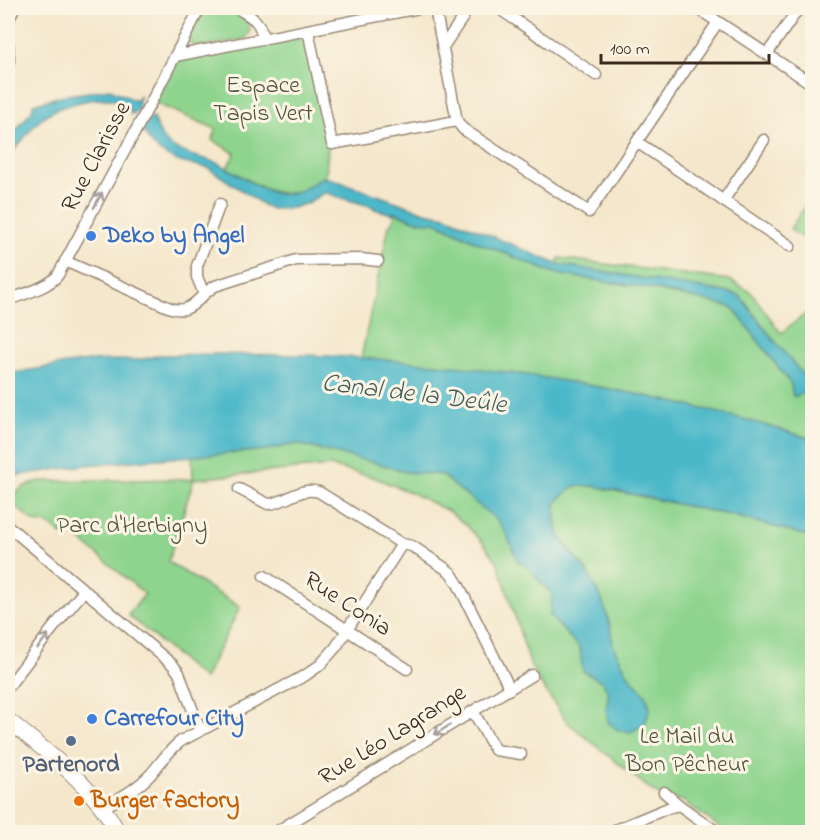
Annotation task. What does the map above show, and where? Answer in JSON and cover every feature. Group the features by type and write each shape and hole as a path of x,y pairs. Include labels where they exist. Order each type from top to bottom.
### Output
{"main road":[{"path":"8,720 76,776 106,806 124,832"},
{"path":"106,806 118,832"}],"street":[{"path":"8,22 14,8"},
{"name":"Rue Clarisse","path":"8,300 54,280 200,8"},
{"path":"237,8 258,23 263,39"},
{"path":"175,56 419,8"},
{"path":"435,8 457,121 463,129 589,212 718,21"},
{"path":"443,46 470,8"},
{"path":"498,8 596,75"},
{"path":"698,8 813,84"},
{"path":"767,54 799,8"},
{"path":"308,30 332,144 457,121"},
{"path":"8,42 9,61"},
{"path":"723,201 764,140"},
{"path":"637,142 790,246"},
{"path":"204,294 197,277 197,266 220,204"},
{"path":"65,261 180,310 191,307 204,294 224,283 296,260 378,261"},
{"path":"239,489 268,504 307,490 319,492 402,544 412,546 451,573 510,688"},
{"path":"8,525 172,665 179,673 200,730"},
{"path":"106,806 145,780 176,745 313,670 325,661 402,544"},
{"name":"Rue Conia","path":"264,576 407,669"},
{"path":"8,687 84,591"},
{"name":"Rue Léo Lagrange","path":"276,832 532,675"},
{"path":"473,711 495,750 521,754"},
{"path":"664,792 717,832"},
{"path":"610,832 679,805"}],"green space":[{"path":"205,8 224,9 240,14 249,24 250,31 245,39 198,48 192,45 189,36"},
{"name":"Espace Tapis Vert","path":"305,37 328,146 326,178 322,177 306,188 295,192 275,192 246,179 227,168 235,153 212,140 216,129 155,103 177,60"},
{"path":"812,196 812,245 790,229"},
{"path":"396,213 414,220 436,222 475,241 562,275 648,288 734,309 791,384 793,396 798,396 812,385 812,439 694,407 614,390 533,376 361,358 389,225"},
{"path":"559,258 730,280 751,292 781,333 812,309 812,379 803,375 740,296 557,264"},
{"path":"297,444 406,472 443,475 498,520 518,561 526,566 552,594 550,616 580,648 583,671 603,682 609,694 606,709 650,708 646,695 629,676 613,646 610,625 588,573 558,534 556,505 559,499 575,486 593,486 734,516 812,537 812,832 726,832 683,801 655,793 567,722 530,664 498,563 484,544 466,525 448,511 373,477 329,466 194,479 168,562 240,607 204,679 128,615 145,594 68,530 62,535 48,524 34,522 8,500 23,487 39,481 193,479 192,456 267,450"}],"water":[{"path":"110,89 136,101 139,96 139,107 136,113 130,114 131,111 124,105 112,100 79,102 41,119 8,158 8,139 32,111 33,104 61,96"},
{"path":"153,118 169,145 186,154 217,163 268,191 289,194 300,191 322,177 332,179 425,212 446,216 557,264 740,296 803,375 812,379 812,385 798,396 793,396 791,384 734,309 728,306 648,288 562,275 475,241 436,222 414,220 328,193 292,208 272,209 208,168 181,162 162,153 147,138 142,124 146,119"},
{"name":"Canal de la Deûle","path":"159,355 345,357 533,376 646,396 812,439 812,537 734,516 593,486 575,486 559,499 556,505 558,534 588,573 601,597 610,625 613,646 629,676 646,695 650,708 645,724 631,732 618,730 608,722 606,709 609,694 603,682 583,671 580,648 550,616 552,594 526,566 518,561 507,535 497,520 443,475 406,472 297,444 267,450 86,465 8,477 8,374 90,361 133,360"}],"place":[{"name":"Deko by Angel","path":"91,236"},
{"name":"Carrefour City","path":"92,719"},
{"name":"Partenord","path":"71,741"},
{"name":"Burger factory","path":"79,801"}],"park label":[{"name":"Parc d'Herbigny","path":"132,526"},
{"name":"Le Mail du Bon Pêcheur","path":"687,751"}]}
